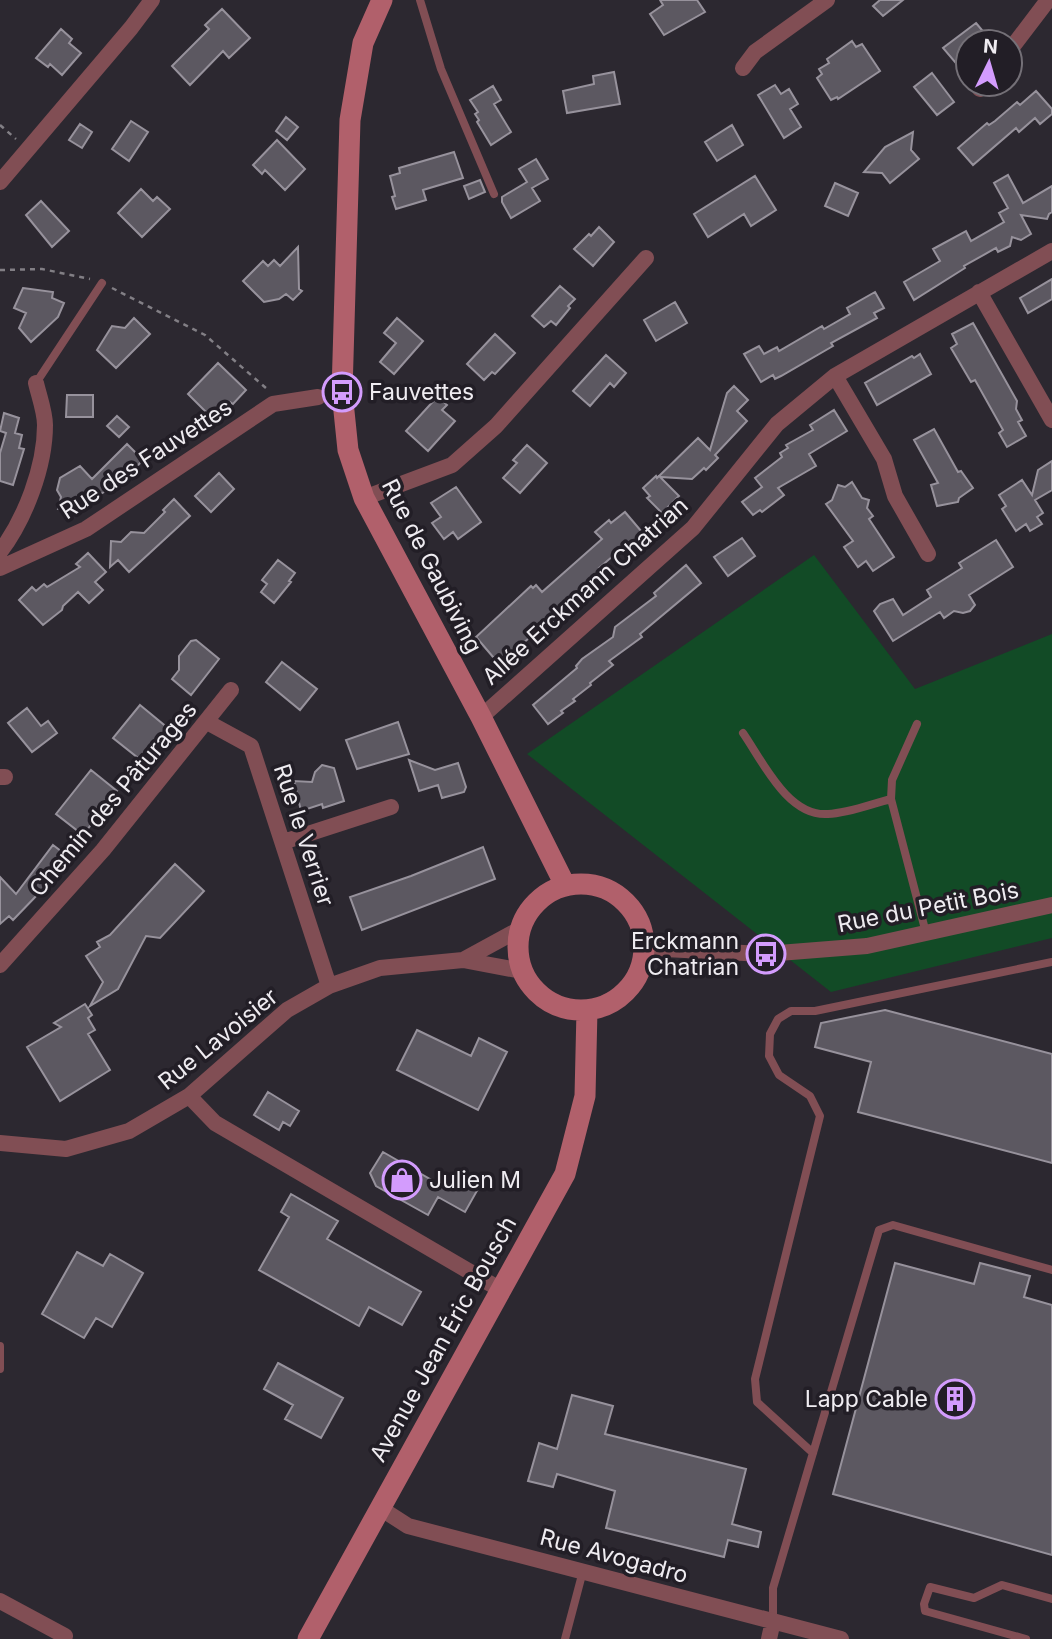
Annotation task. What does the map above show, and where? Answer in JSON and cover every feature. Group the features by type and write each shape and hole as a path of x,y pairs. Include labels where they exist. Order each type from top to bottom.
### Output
{"main road":[{"name":"Rue de Gaubiving","path":"382,0 363,43 350,120 342,392 348,450 364,498 481,717 565,886"},
{"path":"584,884 603,887 620,897 634,911 642,929 645,948 642,967 634,983 621,996 605,1006 587,1010 567,1009 548,1002 533,989 522,971 517,950 520,929 530,909 545,895 565,886 584,884"},
{"name":"Avenue Jean Éric Bousch","path":"308,1639 565,1174 585,1096 587,1010"}],"street":[{"path":"0,182 152,0"},
{"path":"744,68 755,52 827,0"},
{"path":"1024,32 1048,0"},
{"name":"Allée Erckmann Chatrian","path":"481,717 693,528 777,424 835,376 1052,251"},
{"path":"364,498 452,465 496,426 646,258"},
{"path":"979,292 1052,420"},
{"path":"835,376 884,459 895,496 928,554"},
{"path":"0,552 13,535 37,477 45,424 36,383"},
{"name":"Rue des Fauvettes","path":"0,569 86,529 273,404 318,397"},
{"name":"Chemin des Pâturages","path":"0,965 103,850 230,690"},
{"name":"Rue le Verrier","path":"207,722 251,746 329,986"},
{"path":"283,842 391,807"},
{"name":"Rue du Petit Bois","path":"645,948 766,954 867,946 1052,905"},
{"name":"Rue Lavoisier","path":"463,960 520,929"},
{"name":"Rue Lavoisier","path":"0,1143 66,1149 129,1131 190,1096 287,1010 329,986 380,968 463,960 522,971"},
{"path":"190,1096 215,1123 501,1290"},
{"name":"Rue Avogadro","path":"380,1508 408,1526 841,1639"},
{"path":"0,1601 66,1638"},
{"path":"769,1639 773,1621"}],"lane":[{"path":"420,0 441,69 494,194"},
{"path":"36,383 102,283"},
{"path":"917,724 892,780 891,799 926,933"},
{"path":"743,733 787,797 803,811 827,815 891,799"},
{"path":"813,1452 757,1402 755,1379 820,1116 810,1096 779,1075 769,1056 770,1034 778,1019 790,1011 815,1011 1052,962"},
{"path":"773,1621 773,1588 879,1230 893,1225 1052,1270"},
{"path":"0,1346 0,1369"},
{"path":"565,1639 583,1571"},
{"path":"1026,1639 925,1611 924,1604 930,1587 974,1598 1002,1585 1052,1599"}],"path":[{"path":"0,125 28,149"},
{"path":"0,270 42,269 82,276 102,283 205,335 280,403"}],"green space":[{"path":"814,555 915,689 1052,634 1052,938 831,992 527,754"}],"building":[{"path":"660,0 697,0 705,12 664,35 650,14 663,5"},
{"path":"880,0 903,0 883,16 873,6"},
{"path":"222,9 250,38 229,58 223,51 190,85 172,66 209,29 205,25"},
{"path":"61,29 72,39 69,43 81,53 62,75 50,64 48,67 36,58"},
{"path":"954,40 954,61 943,48"},
{"path":"852,41 856,47 862,44 880,71 838,99 837,97 831,100 817,78 822,74 819,69 829,63 827,59"},
{"path":"614,72 620,104 567,113 563,91 594,84 593,76"},
{"path":"932,73 954,102 937,115 914,87"},
{"path":"775,85 781,94 789,89 798,104 790,109 801,127 784,138 758,95"},
{"path":"493,86 501,100 494,104 511,132 491,145 477,122 479,120 475,114 478,112 470,100"},
{"path":"1036,91 1052,109 1052,114 1040,124 1035,118 1019,132 1016,128 973,165 958,148 987,123 989,125 995,121 1017,102 1020,105"},
{"path":"286,117 298,127 287,140 276,131"},
{"path":"131,121 148,132 129,161 112,149"},
{"path":"80,124 92,132 82,148 69,140"},
{"path":"732,125 743,145 717,161 705,142"},
{"path":"913,132 911,150 919,159 890,183 882,173 864,172 885,147"},
{"path":"277,140 305,169 285,190 265,170 262,174 253,165"},
{"path":"454,152 463,178 423,190 426,200 396,209 390,176 400,173 399,168"},
{"path":"536,159 548,179 532,188 540,201 511,218 502,197 527,182 519,169"},
{"path":"1008,175 1023,203 1052,186 1052,212 1047,219 1021,215 1031,234 1021,240 1012,237 1010,246 998,252 996,248 964,266 965,268 914,300 904,282 940,261 933,249 966,231 971,241 1004,222 999,213 1008,208 994,183"},
{"path":"755,176 776,210 751,226 744,214 708,237 694,214"},
{"path":"480,180 485,192 469,199 464,186"},
{"path":"835,183 858,193 848,216 825,206"},
{"path":"141,189 153,201 157,197 170,209 142,237 118,213"},
{"path":"41,201 69,231 52,247 26,215"},
{"path":"599,227 614,242 593,266 574,249"},
{"path":"298,247 299,289 302,291 293,300 286,294 279,299 264,302 243,281 263,261 268,266 274,260 280,266"},
{"path":"1052,279 1052,299 1028,313 1020,298"},
{"path":"560,286 575,299 556,325 551,321 544,327 532,316"},
{"path":"23,288 53,292 52,298 64,303 58,317 31,342 19,328 26,313 14,308"},
{"path":"875,292 884,308 874,313 877,318 831,343 833,346 781,376 775,379 773,375 761,382 744,354 759,346 764,354 777,347 779,351 822,326 824,329 850,314 847,308"},
{"path":"675,302 687,323 656,341 644,320"},
{"path":"134,318 150,334 116,368 97,350 112,326 125,328"},
{"path":"397,318 423,341 394,374 380,362 396,343 384,333"},
{"path":"973,323 1017,401 1016,409 1022,420 1018,422 1026,436 1007,447 999,433 1003,430 975,380 971,382 951,348 957,344 952,334"},
{"path":"495,334 515,353 495,374 492,372 484,380 467,364"},
{"path":"920,354 931,374 877,405 865,383"},
{"path":"606,355 626,373 614,387 610,383 590,406 573,391"},
{"path":"218,363 246,390 213,419 188,394"},
{"path":"734,386 748,400 737,411 747,421 715,455 718,458 706,470 704,468 692,479 660,477 679,496 662,513 647,498 650,496 643,488 698,438 710,450 727,393"},
{"path":"67,395 93,395 93,417 66,417"},
{"path":"438,396 447,405 442,410 455,421 428,451 406,431"},
{"path":"834,410 847,431 809,454 816,466 778,488 784,495 762,512 760,510 753,515 742,502 762,487 755,478 782,457 780,453 788,448 786,445 813,430 810,425"},
{"path":"4,413 19,418 15,433 22,435 19,448 24,449 13,485 0,481 0,453 6,433 0,431"},
{"path":"117,416 129,427 119,437 107,426"},
{"path":"934,429 958,472 961,471 973,488 959,498 958,502 937,506 931,485 938,483 914,440"},
{"path":"127,444 143,460 122,482 70,511 58,509 61,497 57,490 60,478 80,466 92,479"},
{"path":"527,445 547,463 520,493 503,478 517,463 513,460"},
{"path":"1052,461 1052,490 1035,500 1043,513 1037,517 1042,524 1030,531 1026,524 1016,531 1002,509 1006,506 999,495 1022,480 1032,495 1038,470"},
{"path":"219,473 234,489 211,512 195,496"},
{"path":"852,482 862,498 869,500 867,508 873,516 869,519 894,557 873,571 866,561 858,567 844,547 853,541 826,504 832,500 838,485 845,487"},
{"path":"456,487 481,522 458,539 453,532 444,539 432,523 441,517 431,503"},
{"path":"174,499 190,516 129,572 118,560 110,567 111,541 121,542 131,532 144,533"},
{"path":"625,512 647,538 634,549 628,543 599,568 602,571 582,589 584,592 571,606 554,621 551,619 499,664 476,637 531,586 533,588 536,585 542,592 602,539 595,532 609,520 611,523"},
{"path":"742,538 755,556 728,576 714,557"},
{"path":"996,540 1013,567 969,595 975,605 970,611 954,611 944,618 940,612 893,641 874,611 880,604 893,599 903,615 931,597 927,590 962,568 959,563"},
{"path":"88,553 106,572 95,582 103,590 89,603 78,592 62,610 43,625 19,600 32,587 36,591 44,584 47,587 80,567 76,564"},
{"path":"278,560 295,573 274,603 261,592 267,584 262,580"},
{"path":"686,565 701,583 640,634 642,637 609,661 613,665 590,683 591,685 573,699 575,701 561,711 563,713 548,724 533,705 577,668 582,659 613,637 615,627 656,596 654,593"},
{"path":"196,640 219,659 191,695 172,679 179,670 179,656 191,641"},
{"path":"282,662 317,689 300,710 266,682"},
{"path":"140,705 169,729 142,761 113,738"},
{"path":"27,708 41,726 48,721 57,733 32,752 8,723"},
{"path":"398,722 409,754 357,769 346,740"},
{"path":"409,760 435,770 458,763 466,787 464,792 442,798 438,785 419,791"},
{"path":"322,765 334,768 344,801 301,811 294,781 312,782 315,772"},
{"path":"91,770 117,791 83,835 56,814"},
{"path":"53,845 70,858 43,893 41,891 13,920 9,916 0,924 0,877 16,894"},
{"path":"483,847 495,879 362,930 350,897"},
{"path":"175,864 204,891 160,938 146,936 118,989 90,1006 103,982 86,956 100,947 97,942 110,935"},
{"path":"85,1004 92,1015 88,1018 95,1030 88,1034 110,1070 60,1101 27,1047 61,1027 54,1023"},
{"path":"885,1010 1052,1054 1052,1163 858,1112 871,1062 815,1047 821,1023"},
{"path":"417,1030 471,1056 479,1038 507,1052 478,1110 397,1070"},
{"path":"268,1092 299,1111 290,1126 283,1122 279,1130 254,1115"},
{"name":"Julien M","path":"383,1152 444,1187 451,1174 478,1189 465,1212 438,1197 428,1215 376,1186 370,1173"},
{"path":"291,1194 338,1221 327,1239 421,1292 402,1325 369,1307 359,1326 259,1270 289,1217 281,1212"},
{"path":"77,1252 103,1266 110,1254 143,1273 112,1327 96,1318 84,1338 42,1314"},
{"name":"Lapp Cable","path":"895,1263 974,1284 980,1263 1030,1276 1024,1297 1052,1305 1052,1555 833,1494"},
{"path":"278,1363 343,1398 321,1438 285,1419 293,1405 264,1389"},
{"path":"572,1395 613,1406 605,1434 746,1469 732,1524 761,1532 758,1547 728,1540 724,1557 606,1528 615,1491 557,1474 553,1487 528,1481 539,1443 557,1449"}],"place":[{"name":"Fauvettes","path":"342,392"},
{"name":"Erckmann Chatrian","path":"766,954"},
{"name":"Julien M","path":"402,1180"},
{"name":"Lapp Cable","path":"955,1399"}]}
